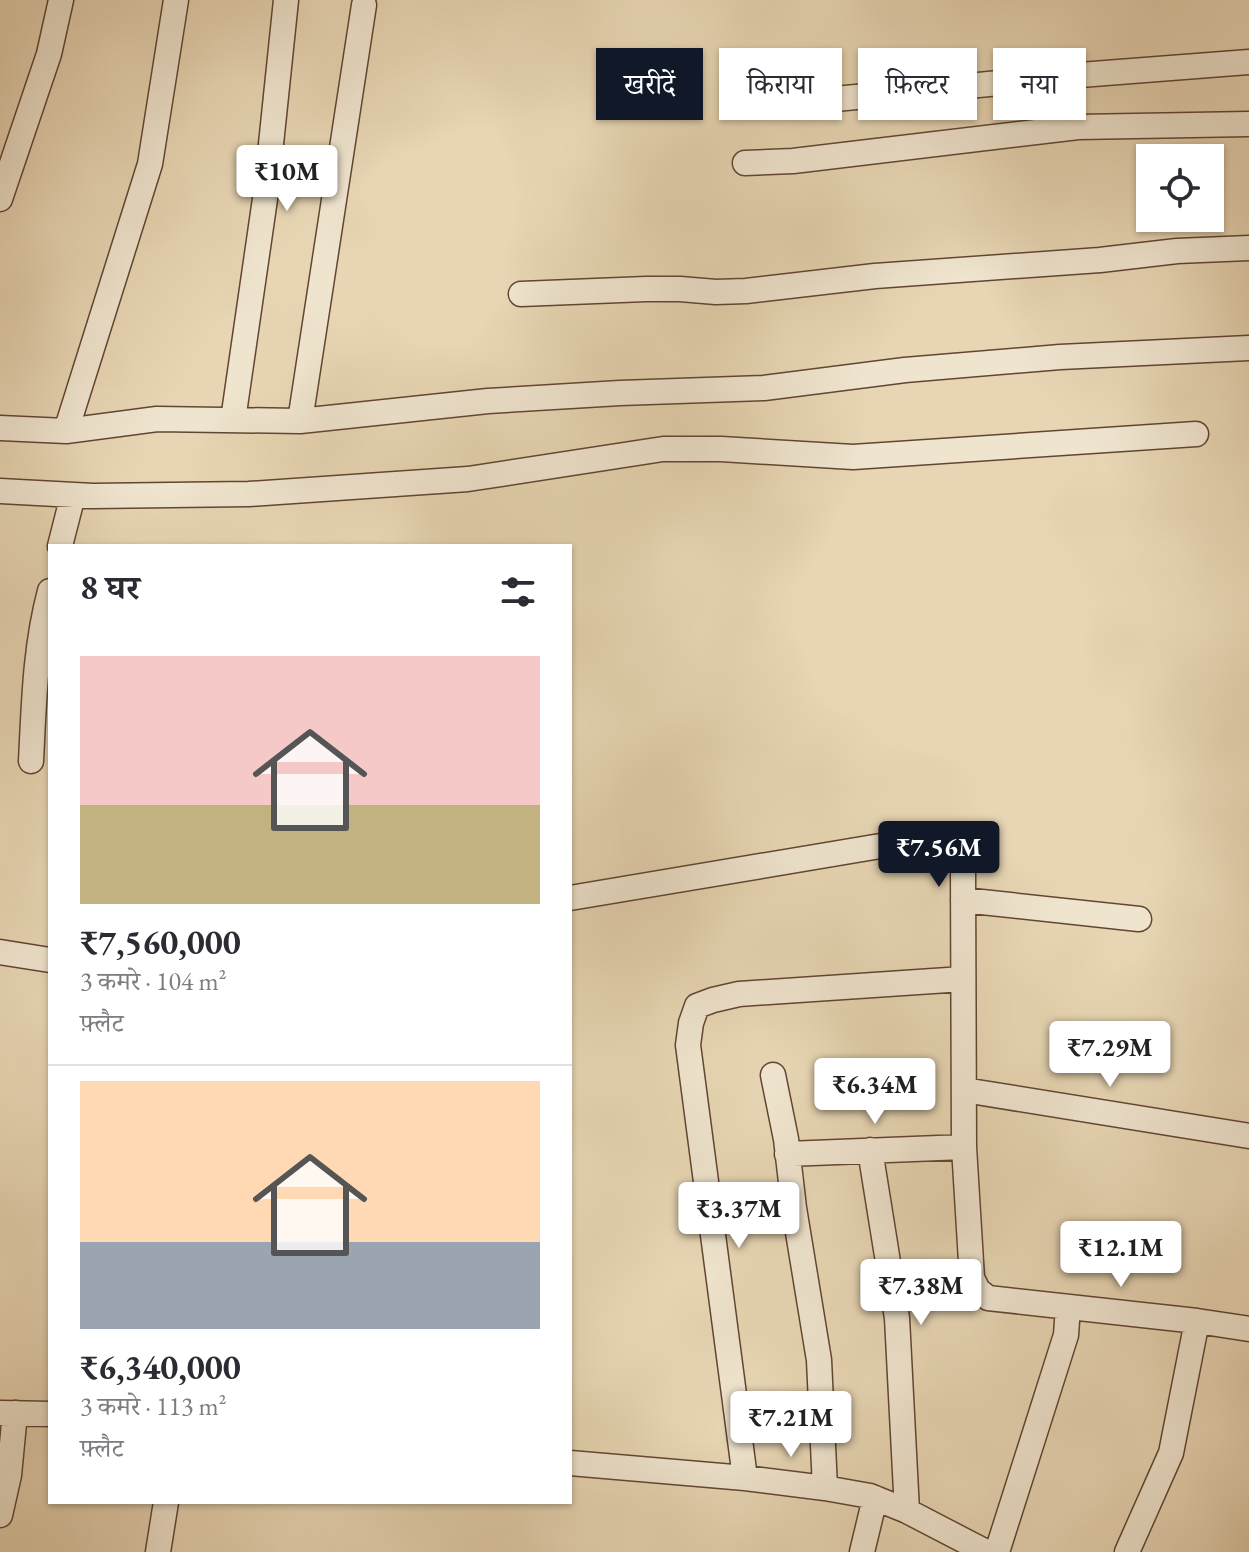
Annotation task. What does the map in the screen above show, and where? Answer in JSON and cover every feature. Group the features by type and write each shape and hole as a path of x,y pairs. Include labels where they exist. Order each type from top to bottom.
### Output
{"street":[{"path":"0,199 49,54 61,0"},
{"path":"66,431 150,164 176,0"},
{"path":"233,420 266,192 286,0"},
{"path":"300,421 364,5"},
{"path":"842,98 1249,62"},
{"path":"745,163 793,161 1078,127 1249,124"},
{"path":"521,294 669,289 746,291 875,276 1249,248"},
{"path":"0,428 66,431 157,419 300,421 488,401 764,388 905,370 1060,357 1249,348"},
{"path":"0,491 73,495 249,494 468,479 663,449 721,449 853,457 1196,434"},
{"path":"61,544 73,495"},
{"path":"31,761 36,658 48,600"},
{"path":"572,898 922,839 943,842 955,853 963,870 964,1147 972,1278 978,1290 988,1298 1249,1329"},
{"path":"963,900 1139,919"},
{"path":"0,952 48,960"},
{"path":"745,1478 688,1045 697,1006 739,994 963,979"},
{"path":"773,1075 819,1360 825,1488"},
{"path":"964,1090 1249,1136"},
{"path":"787,1154 964,1147"},
{"path":"870,1150 897,1318 907,1511"},
{"path":"997,1552 1066,1335 1068,1307"},
{"path":"1127,1552 1171,1453 1197,1321"},
{"path":"0,1515 9,1475 7,1413 48,1414"},
{"path":"572,1463 745,1478 875,1498 907,1511 972,1549"},
{"path":"862,1552 875,1498"},
{"path":"158,1552 166,1504"}]}
